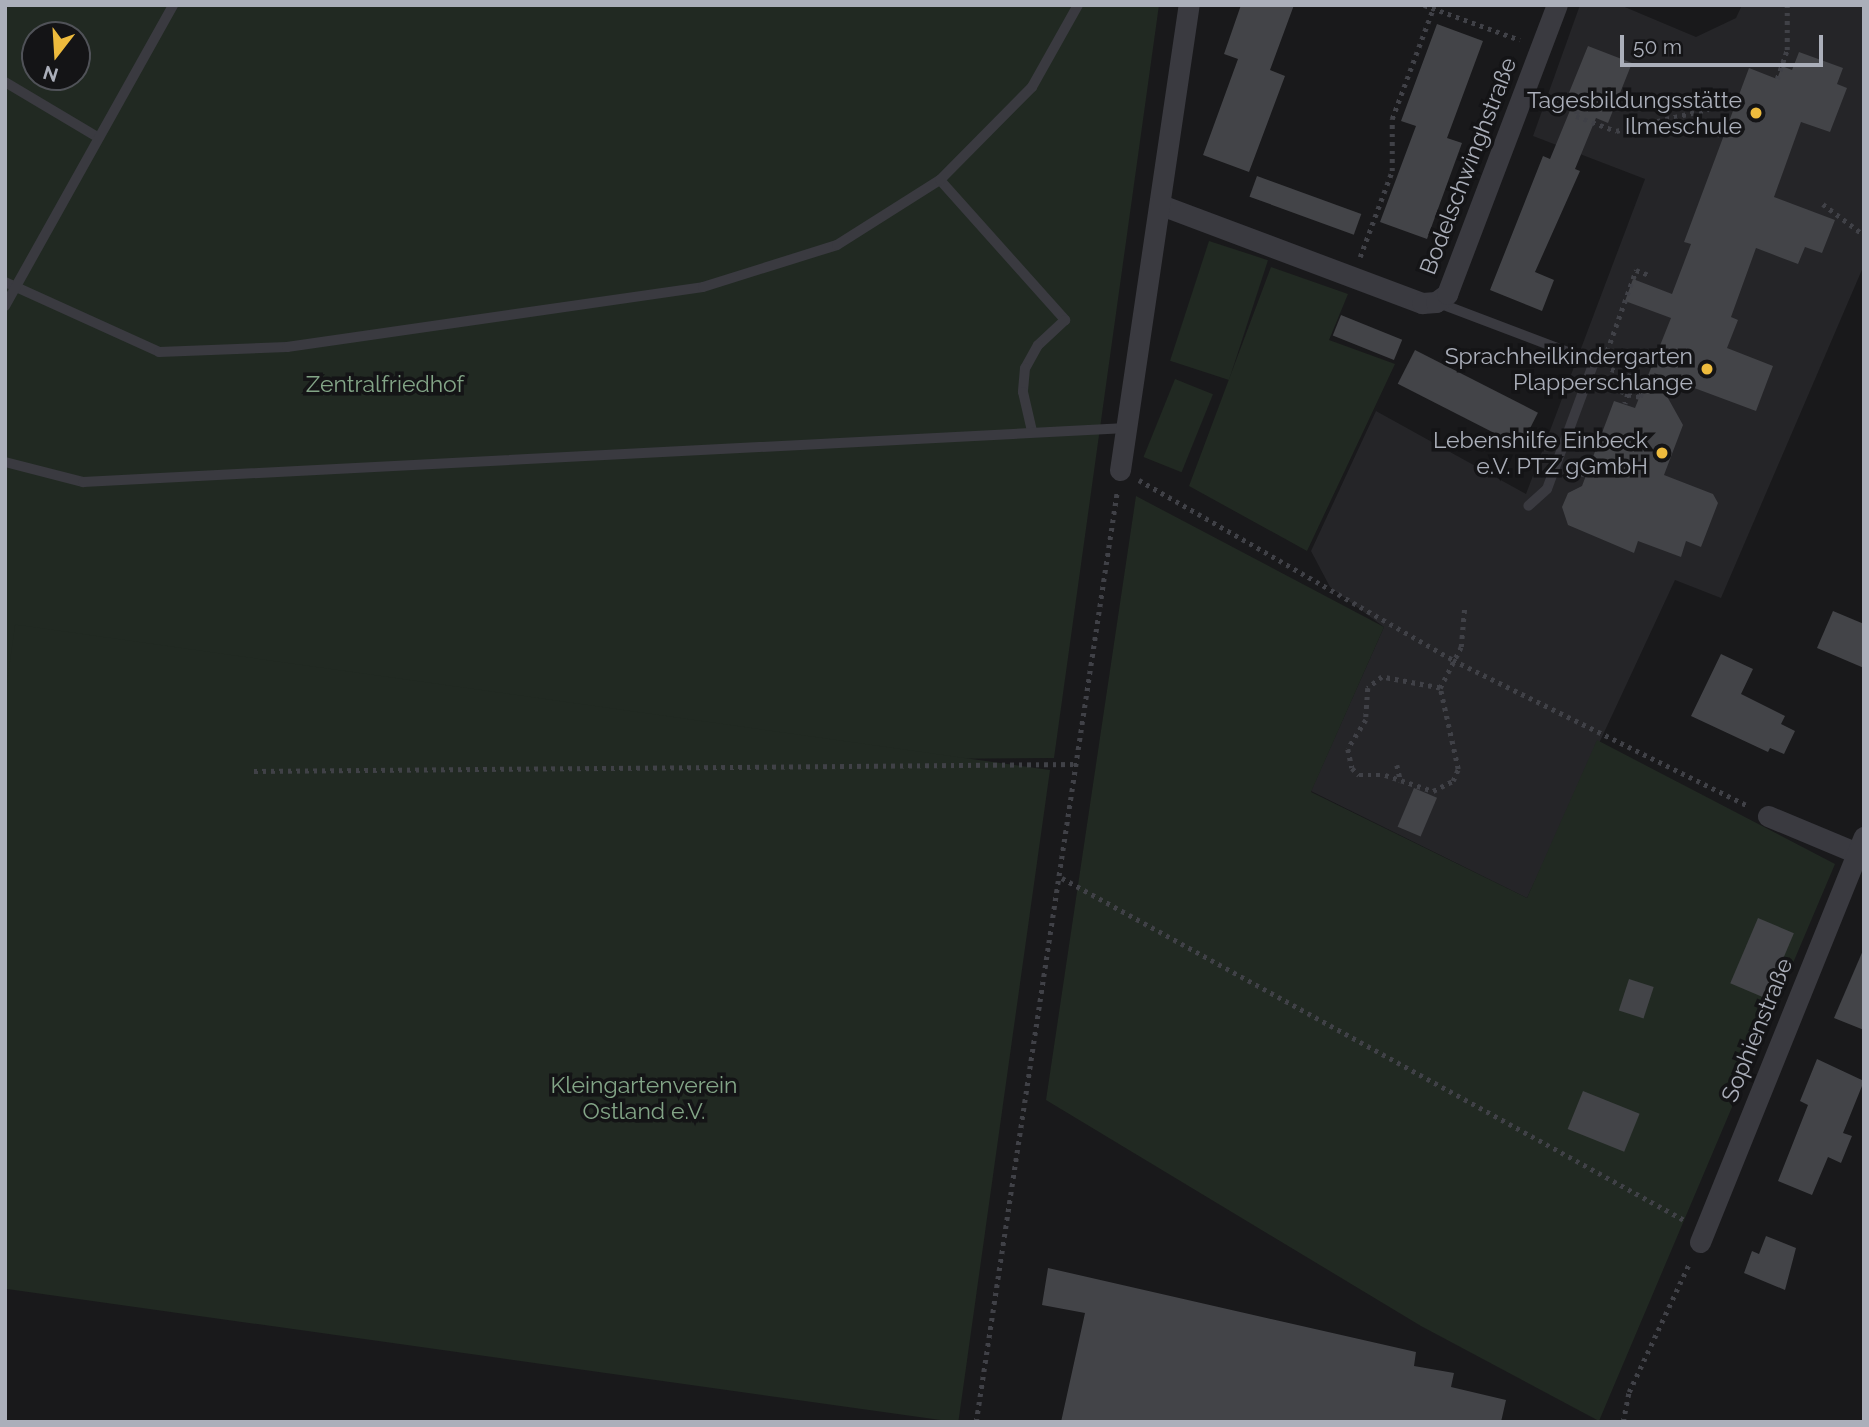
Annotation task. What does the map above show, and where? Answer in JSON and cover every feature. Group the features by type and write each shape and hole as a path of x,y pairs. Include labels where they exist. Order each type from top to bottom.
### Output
{"street":[{"path":"1120,470 1189,5"},
{"name":"Bodelschwinghstraße","path":"1161,205 1422,303 1436,302 1447,295 1557,5"},
{"path":"1768,816 1861,849"},
{"name":"Sophienstraße","path":"1702,1237 1861,849"}],"lane":[{"path":"5,306 10,285 99,138 173,5"},
{"path":"10,285 159,352 287,347 703,287 837,245 940,180 1032,87 1078,5"},
{"path":"5,82 99,138"},
{"path":"940,180 1065,320 1038,345 1025,368 1023,392 1031,430"},
{"path":"1436,302 1598,364 1588,379 1546,489 1528,506"},
{"path":"5,462 96,482 1031,430 1127,428"}],"path":[{"path":"1424,5 1541,48"},
{"path":"1777,79 1787,50 1787,5"},
{"path":"1353,277 1392,171 1392,119 1433,9"},
{"path":"1578,111 1576,116 1616,131 1707,109"},
{"path":"1701,128 1724,136"},
{"path":"1823,204 1864,235"},
{"path":"1649,275 1636,270 1598,364 1668,390 1672,380"},
{"path":"1588,379 1640,397 1646,381"},
{"path":"1625,404 1628,394"},
{"path":"976,1422 1062,878 1120,470 1453,660 1768,816"},
{"path":"1440,688 1382,677 1368,688 1366,720 1348,749 1352,768 1359,775 1385,775 1421,789 1447,787 1458,769 1440,688 1461,647 1464,609"},
{"path":"254,771 1078,764"},
{"path":"1397,765 1402,783"},
{"path":"1062,878 1702,1237 1629,1392 1623,1422"}],"shaded area":[{"name":"Lebenshilfe Einbeck e.V. PTZ gGmbH","path":"1580,5 1620,5 1696,37 1736,18 1742,5 1864,5 1864,265 1721,598 1675,580 1527,898 1311,791 1384,627 1330,587 1311,551 1376,411 1526,494 1645,179 1533,136"}],"green space":[{"name":"Zentralfriedhof","path":"5,5 1159,5 1054,758 5,766"},
{"path":"1209,241 1268,260 1229,380 1170,361"},
{"path":"1271,267 1348,294 1329,340 1395,364 1307,551 1189,486"},
{"path":"1175,379 1213,394 1182,472 1144,457"},
{"path":"1136,496 1384,627 1311,792 1527,898 1597,740 1835,864 1599,1421 1421,1326 1046,1100"},
{"name":"Kleingartenverein Ostland e.V.","path":"15,625 1050,770 958,1422 5,1289 5,697"}],"building":[{"path":"1241,5 1294,5 1270,70 1285,76 1249,172 1203,155 1238,59 1224,54"},
{"path":"1437,24 1483,41 1447,138 1462,143 1427,239 1380,222 1416,126 1401,121"},
{"path":"1588,46 1632,63 1608,123 1596,118 1575,169 1580,171 1535,272 1554,280 1542,311 1490,290 1543,156 1550,159 1571,108 1564,105"},
{"path":"1799,52 1843,68 1837,84 1847,88 1830,132 1801,122 1774,197 1835,220 1822,253 1805,247 1798,264 1756,248 1731,317 1738,320 1727,348 1773,366 1756,411 1654,373 1683,425 1664,475 1713,494 1718,503 1701,547 1686,541 1681,557 1638,541 1634,553 1568,525 1562,507 1568,493 1582,486 1614,401 1635,408 1671,318 1625,301 1633,279 1672,294 1691,244 1684,242 1749,68 1777,79 1782,66 1792,70"},
{"path":"1257,176 1361,214 1354,235 1249,197"},
{"path":"1341,315 1402,340 1394,360 1333,335"},
{"path":"1415,350 1538,413 1521,447 1398,384"},
{"path":"1833,611 1864,624 1864,668 1817,648"},
{"path":"1721,654 1753,669 1741,694 1785,716 1781,724 1795,731 1784,754 1770,748 1768,752 1691,716"},
{"path":"1414,788 1437,798 1421,836 1398,827"},
{"path":"1758,918 1794,933 1766,999 1730,983"},
{"path":"1864,948 1864,1030 1834,1018"},
{"path":"1629,979 1654,987 1644,1018 1619,1010"},
{"path":"1817,1059 1864,1081 1843,1133 1852,1136 1841,1163 1828,1157 1812,1195 1778,1181 1808,1105 1800,1101"},
{"path":"1583,1091 1640,1114 1624,1152 1568,1129"},
{"path":"1766,1236 1796,1248 1785,1290 1744,1273 1752,1251 1759,1254"},
{"path":"1048,1268 1416,1352 1414,1366 1454,1373 1451,1387 1506,1400 1501,1422 1061,1422 1085,1313 1042,1305"}],"place":[{"name":"Tagesbildungsstätte Ilmeschule","path":"1756,113"},
{"name":"Sprachheilkindergarten Plapperschlange","path":"1707,369"},
{"name":"Lebenshilfe Einbeck e.V. PTZ gGmbH","path":"1662,453"}]}
